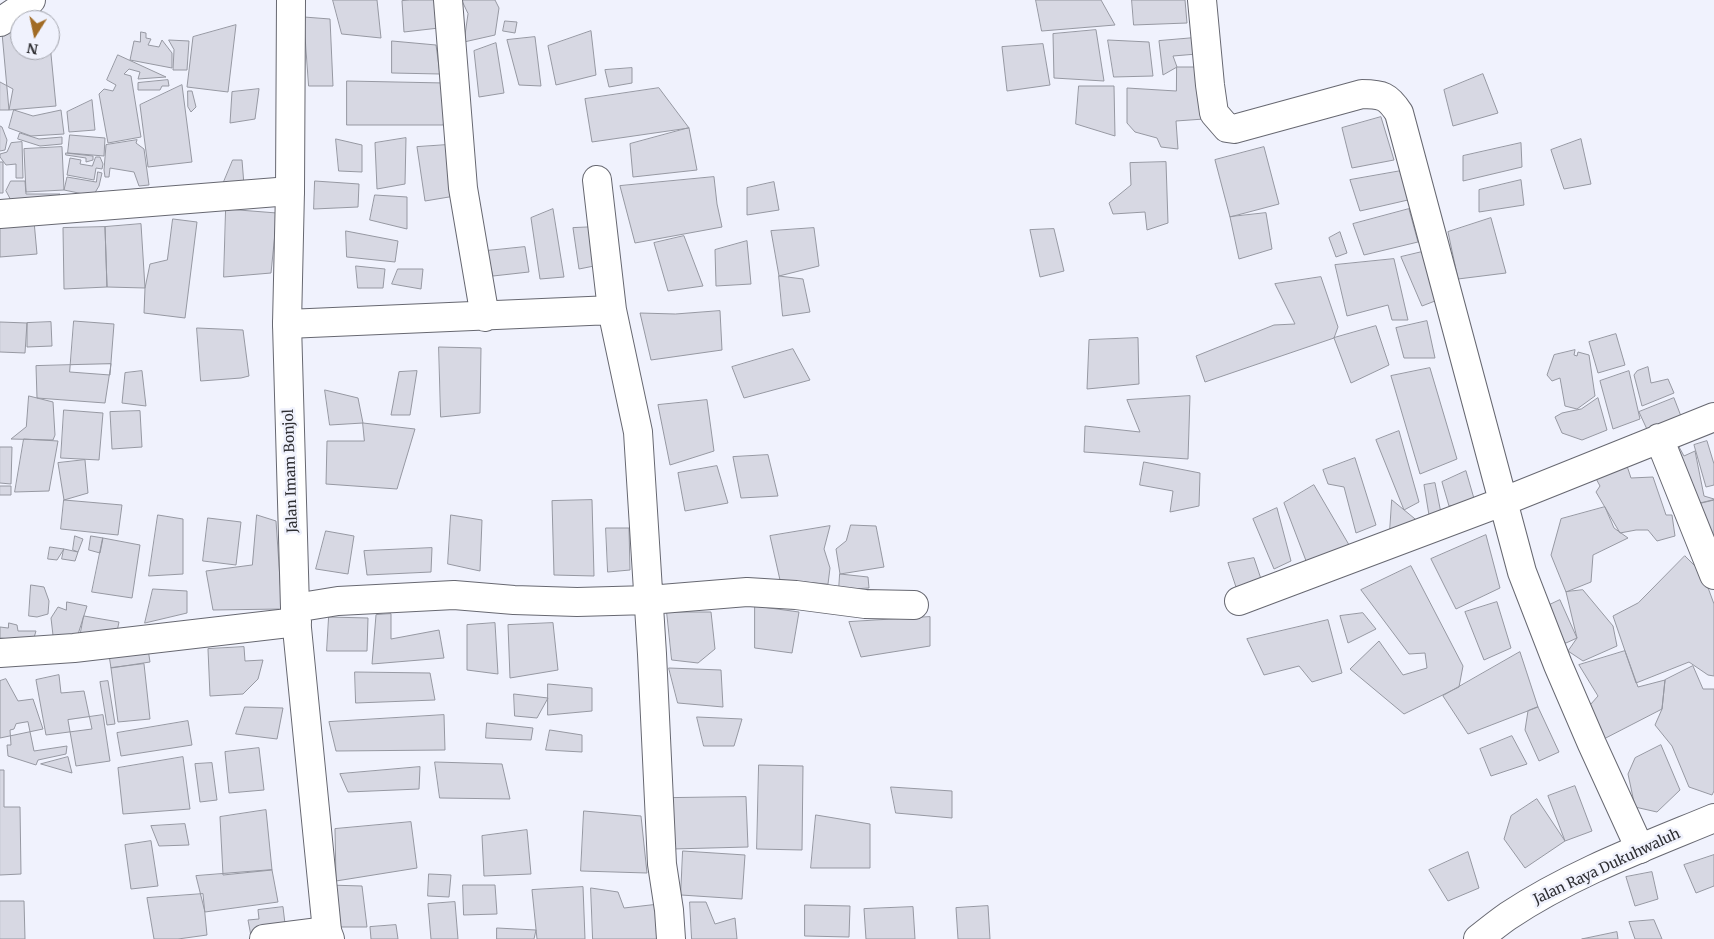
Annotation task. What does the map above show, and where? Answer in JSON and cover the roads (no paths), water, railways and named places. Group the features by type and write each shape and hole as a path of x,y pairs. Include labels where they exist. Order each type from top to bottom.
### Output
{"street":[{"path":"0,22 31,0"},
{"name":"Jalan Imam Bonjol","path":"292,0 287,324 296,615 329,935"},
{"path":"448,0 463,188 485,317"},
{"path":"1202,0 1214,113 1227,128 1234,129 1362,94 1377,94 1388,98 1399,113 1522,572 1554,656 1640,849"},
{"path":"597,180 612,310 638,432 649,600 662,864 671,939"},
{"path":"0,214 290,191"},
{"path":"287,324 485,317 612,310"},
{"path":"1239,601 1502,502 1714,417"},
{"path":"1659,438 1714,575"},
{"path":"0,653 74,648 296,615 338,601 454,595 514,600 577,602 649,600 747,592 865,604 914,605"},
{"name":"Jalan Raya Dukuhwaluh","path":"1478,939 1508,916 1578,878 1640,849 1714,818"},
{"path":"264,939 329,935"}]}
